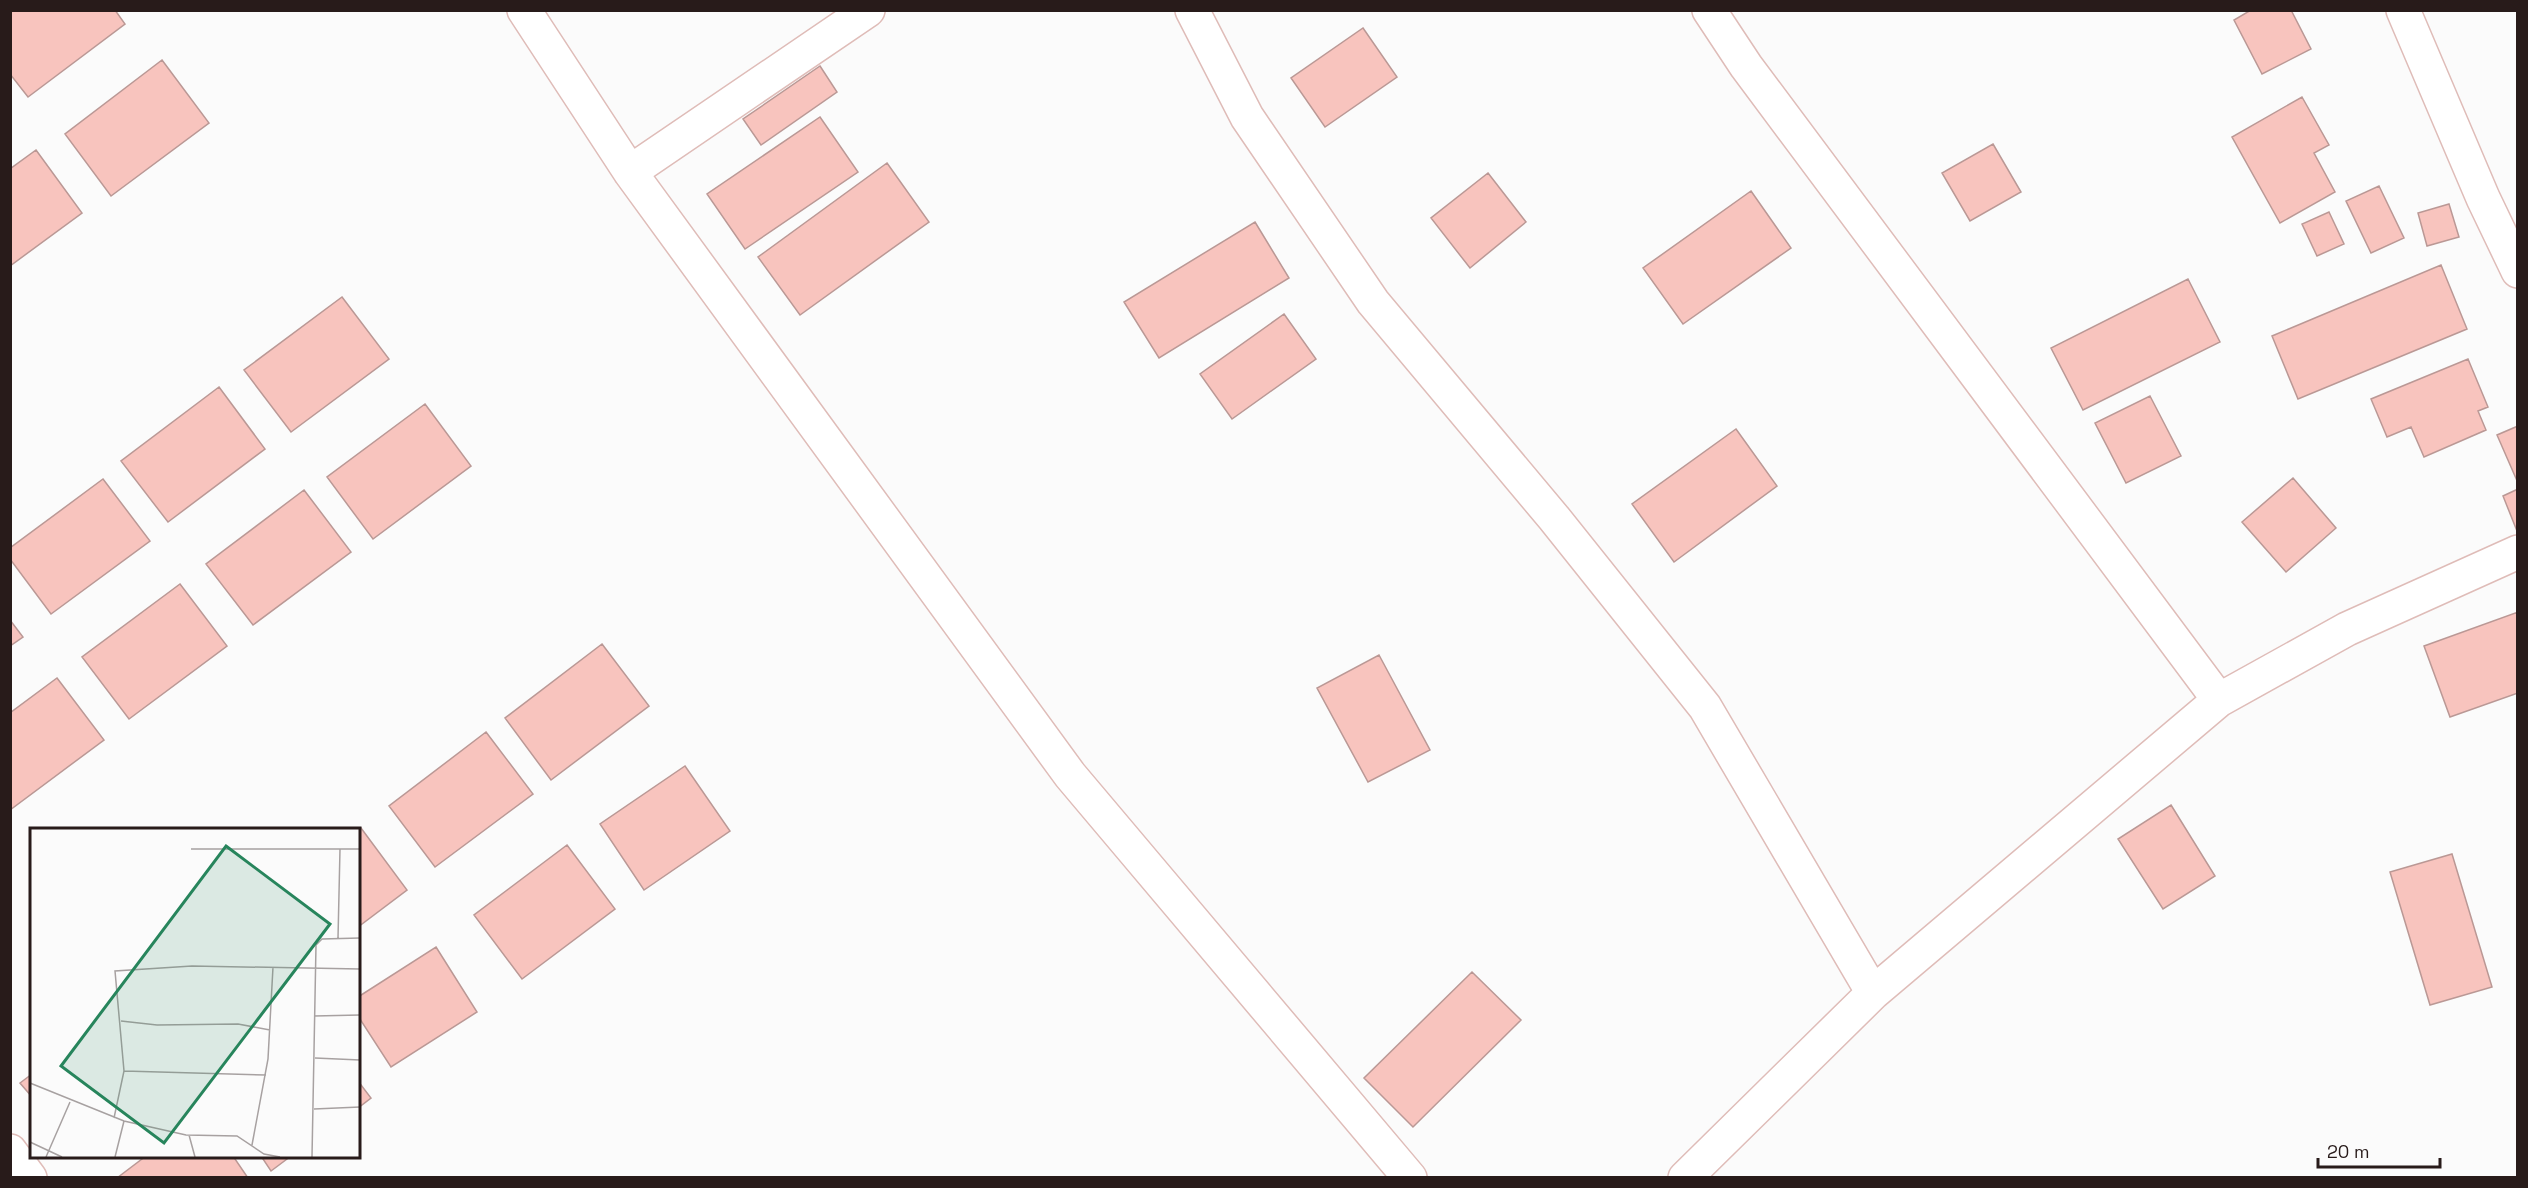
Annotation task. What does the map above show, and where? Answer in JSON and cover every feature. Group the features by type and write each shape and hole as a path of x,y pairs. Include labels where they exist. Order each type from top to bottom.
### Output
{"street":[{"path":"524,10 630,172 1070,775 1410,1178"},
{"path":"630,172 868,10"},
{"path":"1192,10 1247,117 1373,302 1554,518 1705,707 1873,993"},
{"path":"1709,10 1754,76 2219,700"},
{"path":"2403,10 2483,198 2517,271"},
{"path":"1685,1178 1873,993 2219,700 2347,628 2517,552"},
{"path":"10,1151 30,1178"}],"building":[{"path":"14,10 115,10 125,24 28,97 10,74 10,13"},
{"path":"2251,10 2291,10 2311,49 2262,74 2234,20"},
{"path":"1363,28 1397,77 1325,127 1291,78"},
{"path":"162,60 209,123 111,196 65,134"},
{"path":"820,66 837,92 761,145 743,119"},
{"path":"2302,97 2329,145 2314,153 2335,192 2280,223 2232,137"},
{"path":"820,117 858,172 745,249 707,194"},
{"path":"1993,144 2021,192 1970,221 1942,173"},
{"path":"36,150 82,213 10,266 10,169"},
{"path":"887,163 929,222 800,315 758,257"},
{"path":"1488,173 1526,222 1470,268 1431,218"},
{"path":"2379,186 2404,238 2371,253 2346,201"},
{"path":"1751,191 1791,248 1683,324 1643,268"},
{"path":"2449,204 2459,237 2427,246 2418,213"},
{"path":"2329,212 2344,244 2317,256 2302,224"},
{"path":"1255,222 1289,278 1159,358 1124,302"},
{"path":"2441,265 2467,329 2298,399 2272,336"},
{"path":"2188,279 2220,342 2083,410 2051,348"},
{"path":"342,297 389,359 291,432 244,370"},
{"path":"1284,314 1316,359 1232,419 1200,374"},
{"path":"2468,359 2488,407 2478,411 2486,430 2424,457 2411,427 2387,437 2371,399"},
{"path":"219,387 265,449 168,522 121,461"},
{"path":"2150,396 2181,456 2126,483 2095,423"},
{"path":"425,404 471,466 373,539 327,477"},
{"path":"2518,426 2518,483 2497,435"},
{"path":"1736,429 1777,486 1674,562 1632,504"},
{"path":"2293,478 2336,528 2286,572 2242,522"},
{"path":"103,479 150,541 51,614 10,559 10,548"},
{"path":"2518,489 2518,531 2517,531 2503,496"},
{"path":"304,490 351,552 253,625 206,564"},
{"path":"180,584 227,646 129,719 82,657"},
{"path":"2518,612 2518,693 2450,717 2424,646"},
{"path":"10,620 23,637 10,646"},
{"path":"602,644 649,706 551,780 505,718"},
{"path":"1379,655 1430,750 1368,782 1317,688"},
{"path":"57,678 104,740 10,810 10,713"},
{"path":"486,732 533,794 435,867 389,806"},
{"path":"685,766 730,831 644,890 600,824"},
{"path":"2171,805 2215,876 2163,909 2118,839"},
{"path":"360,829 407,890 360,925"},
{"path":"567,845 615,909 522,979 474,915"},
{"path":"2452,854 2492,987 2430,1005 2390,872"},
{"path":"436,947 477,1012 391,1067 360,1019 360,996"},
{"path":"1472,972 1521,1020 1413,1127 1364,1078"},
{"path":"30,1076 30,1095 20,1083"},
{"path":"360,1084 371,1098 360,1106"},
{"path":"143,1158 234,1158 248,1178 117,1178"},
{"path":"262,1158 288,1158 271,1171"}]}
